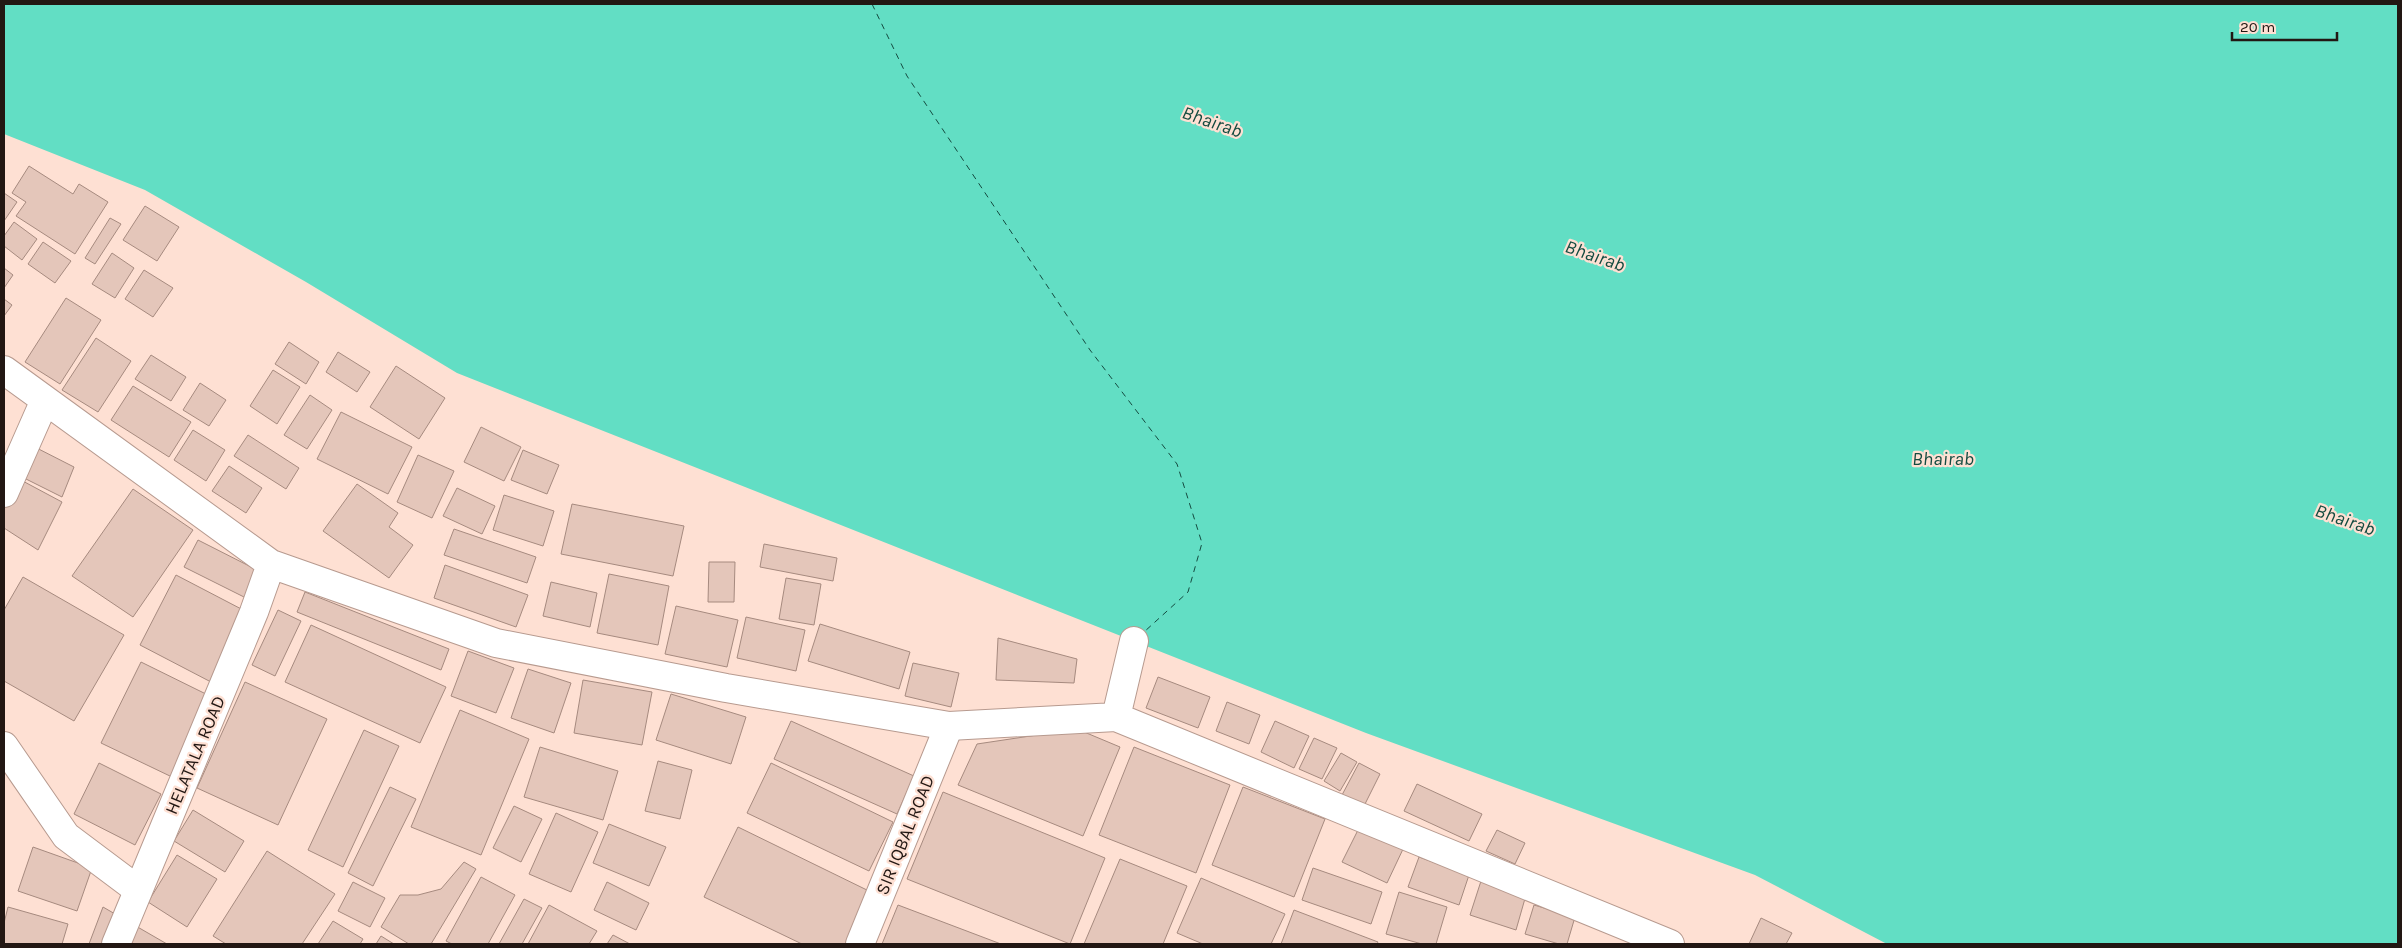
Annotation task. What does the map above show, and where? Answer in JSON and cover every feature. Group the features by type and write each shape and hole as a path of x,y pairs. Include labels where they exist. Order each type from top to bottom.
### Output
{"street":[{"path":"4,370 271,564 496,643 726,688 949,726 1116,716 1670,944"},
{"path":"4,493 45,400"},
{"name":"HELATALA ROAD","path":"116,944 254,612 271,564"},
{"path":"1116,716 1134,641"},
{"name":"SIR IQBAL ROAD","path":"860,944 949,726"},
{"path":"4,746 66,836 138,890"}],"water":[{"name":"Bhairab","path":"4,4 2398,4 2398,944 1887,944 1755,875 1366,733 457,373 306,282 145,190 4,134"}],"building":[{"path":"29,166 73,194 79,184 108,202 75,254 16,216 26,202 12,193"},
{"path":"4,193 17,202 4,221"},
{"path":"145,206 179,227 157,261 123,240"},
{"path":"110,218 121,224 95,264 85,258"},
{"path":"14,222 37,239 22,260 4,246 4,236"},
{"path":"43,242 71,261 55,283 28,264"},
{"path":"112,253 134,268 115,298 92,284"},
{"path":"4,268 13,275 4,288"},
{"path":"144,270 173,288 153,317 125,299"},
{"path":"66,298 101,320 60,384 25,362"},
{"path":"4,299 12,305 4,316"},
{"path":"96,338 131,361 98,412 62,390"},
{"path":"289,342 319,362 306,384 275,364"},
{"path":"338,352 370,372 357,392 326,372"},
{"path":"151,355 186,377 171,401 135,379"},
{"path":"396,366 445,398 419,439 370,407"},
{"path":"273,370 300,387 277,424 250,406"},
{"path":"200,383 226,400 209,426 183,410"},
{"path":"133,386 191,422 169,457 111,420"},
{"path":"310,395 332,410 307,449 284,435"},
{"path":"341,412 412,447 388,494 317,459"},
{"path":"481,427 521,447 504,481 464,462"},
{"path":"193,430 225,450 206,481 174,460"},
{"path":"248,435 299,468 286,489 234,456"},
{"path":"19,439 74,467 62,497 8,470"},
{"path":"523,450 559,465 547,494 511,480"},
{"path":"418,455 454,471 432,518 397,502"},
{"path":"229,466 262,488 246,513 212,491"},
{"path":"4,471 62,502 38,550 4,528"},
{"path":"357,484 398,513 389,527 413,545 389,578 323,531"},
{"path":"457,488 495,506 482,534 443,516"},
{"path":"133,489 193,530 133,617 72,576"},
{"path":"504,495 554,511 543,546 493,530"},
{"path":"572,504 684,526 673,576 561,554"},
{"path":"454,529 536,557 527,583 444,555"},
{"path":"198,540 259,571 246,598 184,567"},
{"path":"764,544 837,558 833,581 760,567"},
{"path":"709,562 735,562 734,602 708,602"},
{"path":"445,565 528,595 516,627 434,598"},
{"path":"609,574 669,586 658,645 597,633"},
{"path":"176,575 247,612 211,682 140,645"},
{"path":"23,577 124,635 74,721 4,681 4,610"},
{"path":"786,578 821,584 814,625 779,619"},
{"path":"551,582 597,593 590,627 543,616"},
{"path":"305,592 449,649 441,670 297,612"},
{"path":"676,606 738,620 727,667 665,654"},
{"path":"278,610 301,621 275,676 252,665"},
{"path":"746,617 805,630 796,671 737,658"},
{"path":"820,624 910,652 899,689 808,661"},
{"path":"311,625 446,687 420,743 285,682"},
{"path":"998,638 1077,659 1074,683 996,680"},
{"path":"468,651 514,668 496,713 451,696"},
{"path":"141,662 212,697 172,777 101,743"},
{"path":"913,663 959,673 951,707 905,696"},
{"path":"528,669 571,683 554,733 511,718"},
{"path":"1158,677 1210,697 1198,728 1146,708"},
{"path":"583,680 652,692 642,745 574,733"},
{"path":"245,682 327,719 278,825 197,788"},
{"path":"671,694 746,717 731,764 656,740"},
{"path":"1227,702 1260,715 1249,744 1216,731"},
{"path":"460,710 529,739 481,855 411,827"},
{"path":"791,721 914,776 897,814 774,759"},
{"path":"1275,721 1309,736 1294,768 1261,752"},
{"path":"1077,729 1120,747 1083,836 958,785 977,744"},
{"path":"364,730 399,746 343,867 308,850"},
{"path":"1314,738 1337,748 1322,779 1299,769"},
{"path":"540,747 618,771 603,820 524,797"},
{"path":"1134,747 1230,785 1196,873 1099,835"},
{"path":"1341,753 1357,762 1340,791 1324,781"},
{"path":"658,761 692,770 680,819 645,811"},
{"path":"99,763 161,794 135,845 74,814"},
{"path":"771,763 893,822 869,871 747,813"},
{"path":"1359,763 1380,774 1364,806 1342,795"},
{"path":"1417,784 1482,814 1469,841 1404,811"},
{"path":"390,787 416,799 373,886 348,873"},
{"path":"1243,787 1325,819 1294,897 1212,865"},
{"path":"943,792 1105,858 1070,944 907,879"},
{"path":"514,806 542,819 521,862 493,848"},
{"path":"193,810 244,841 225,872 174,841"},
{"path":"556,813 598,832 571,892 529,874"},
{"path":"609,824 666,847 649,886 593,863"},
{"path":"1360,826 1404,847 1387,883 1342,862"},
{"path":"738,827 871,892 845,944 802,944 704,897"},
{"path":"1497,830 1525,843 1515,864 1486,851"},
{"path":"33,847 92,868 77,911 18,891"},
{"path":"267,851 335,894 302,944 226,944 213,936"},
{"path":"177,855 217,879 187,927 148,902"},
{"path":"1419,857 1469,875 1459,905 1408,887"},
{"path":"1120,859 1187,886 1163,944 1084,944"},
{"path":"464,862 476,869 431,944 409,944 381,927 400,895 418,895 441,889"},
{"path":"1313,868 1382,892 1371,924 1302,900"},
{"path":"481,877 515,895 488,944 452,944 446,941"},
{"path":"1201,878 1285,914 1271,944 1203,944 1177,933"},
{"path":"1481,881 1526,895 1516,930 1470,915"},
{"path":"353,882 385,898 370,927 338,911"},
{"path":"607,882 649,903 636,930 594,910"},
{"path":"1399,892 1447,907 1436,944 1422,944 1386,934"},
{"path":"524,899 542,908 522,944 499,944"},
{"path":"549,905 597,931 589,944 528,944"},
{"path":"898,905 1001,944 882,944"},
{"path":"1534,905 1575,917 1567,944 1559,944 1525,934"},
{"path":"8,907 68,924 62,944 4,944 4,923"},
{"path":"103,907 167,944 89,944"},
{"path":"1294,910 1378,942 1377,944 1281,944"},
{"path":"1761,918 1792,933 1786,944 1749,944"},
{"path":"333,921 363,939 360,944 318,944"},
{"path":"613,935 630,944 607,944"},
{"path":"381,936 394,944 376,944"}],"ferry route":[{"path":"872,4 907,76 1090,350 1177,464 1202,543 1188,592 1144,632"}]}
